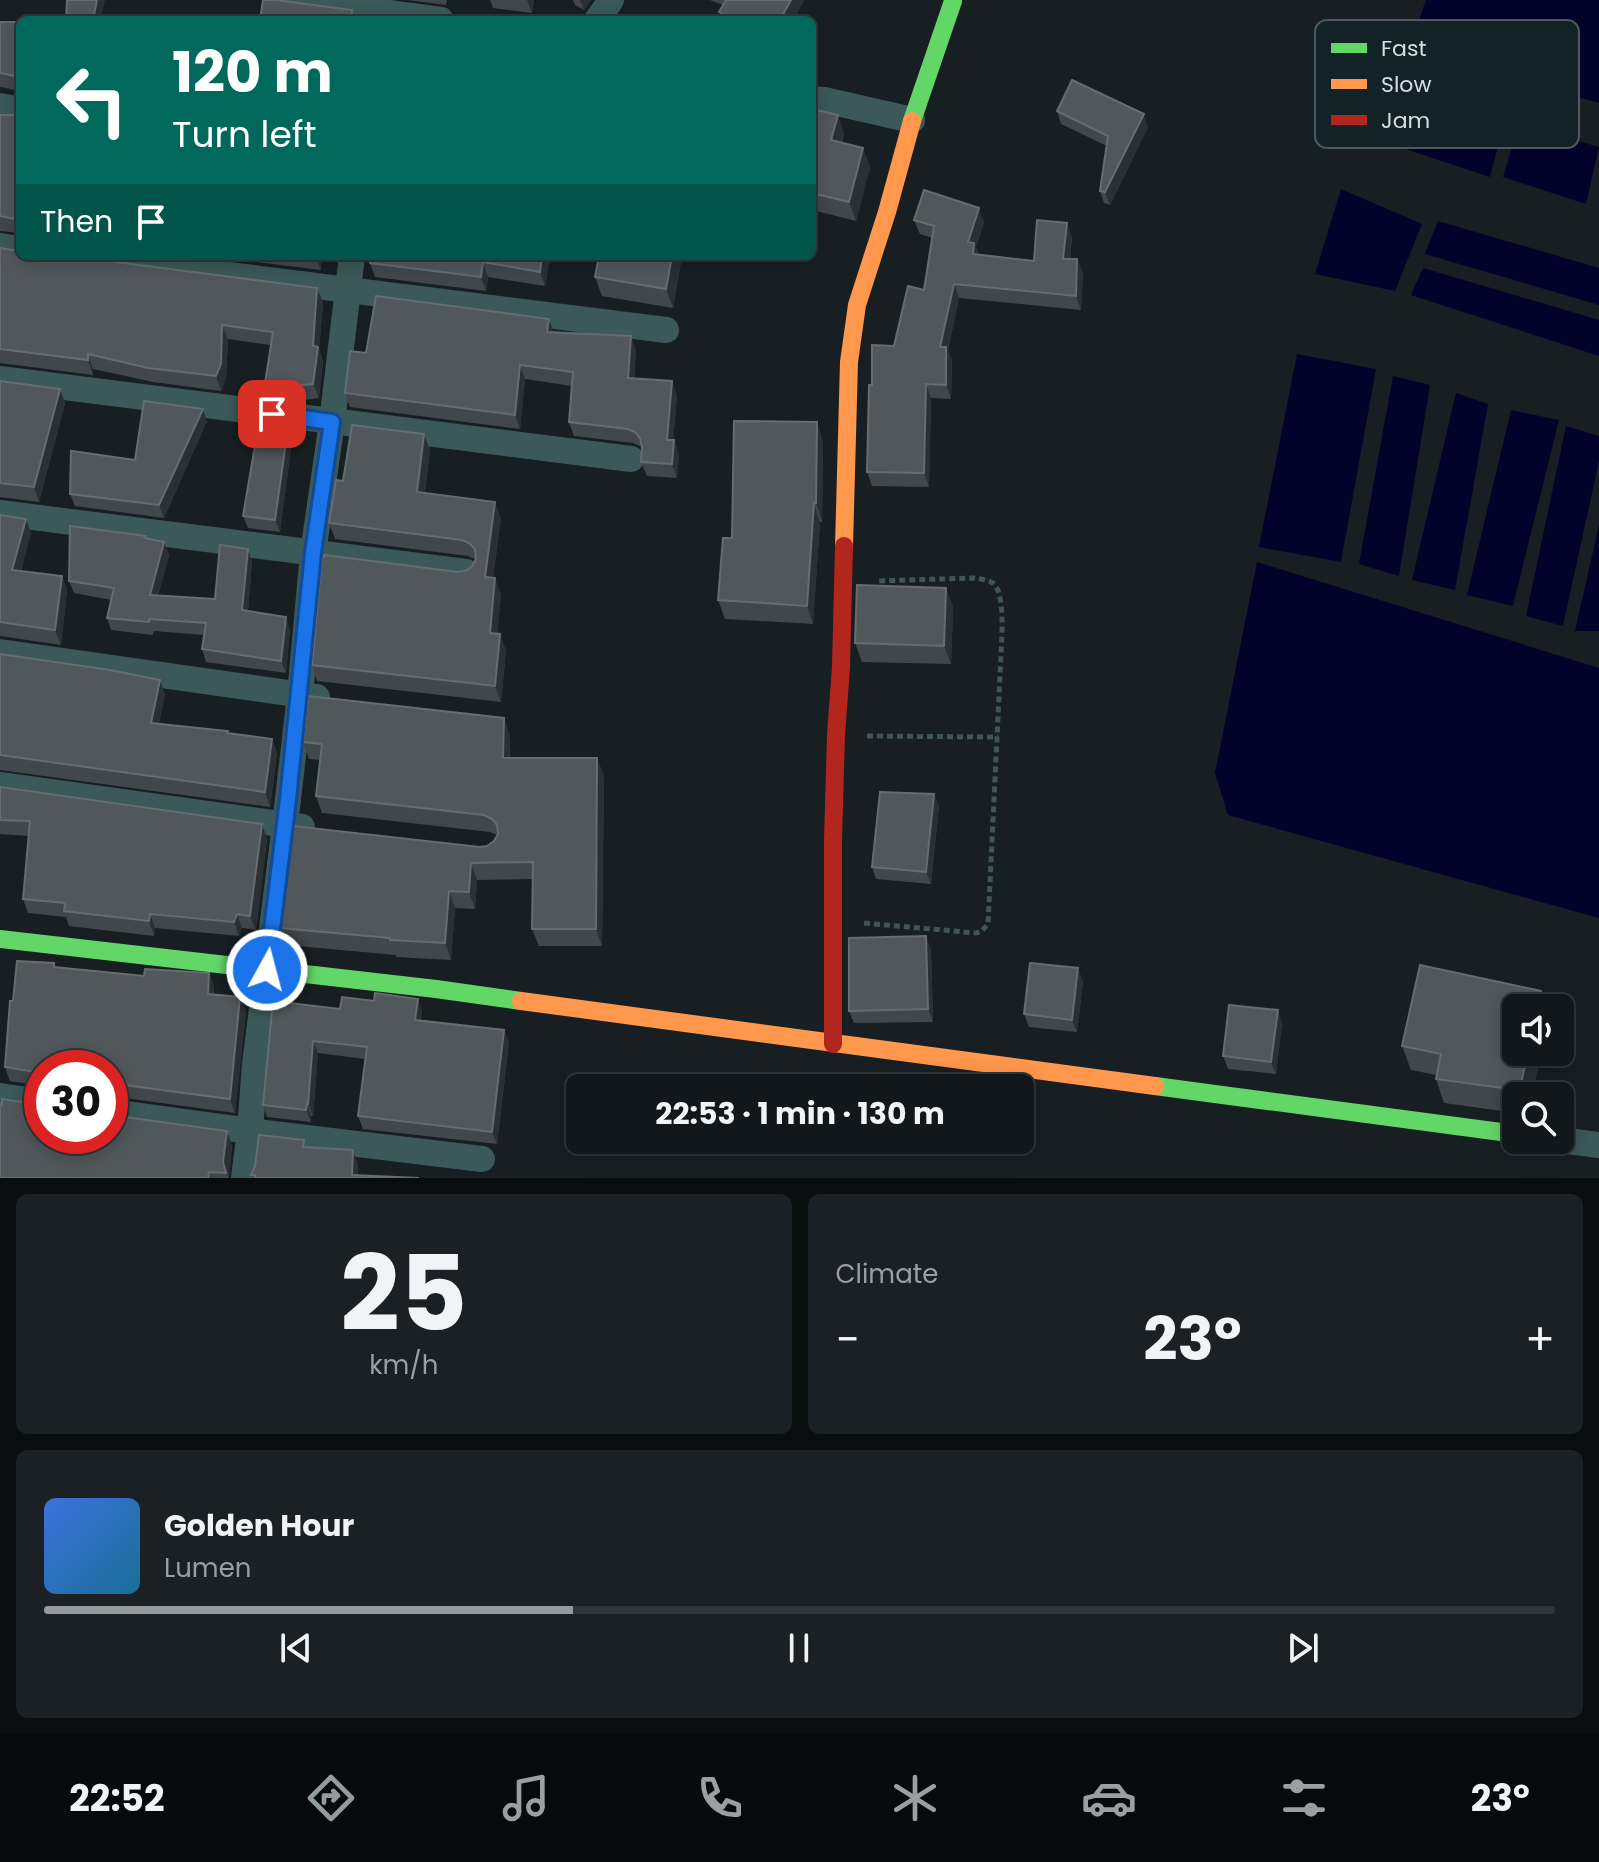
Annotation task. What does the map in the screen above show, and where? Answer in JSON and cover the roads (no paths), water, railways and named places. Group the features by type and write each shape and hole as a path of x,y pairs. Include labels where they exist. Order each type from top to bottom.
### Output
{"street":[{"path":"286,0 382,16"},
{"path":"833,1044 833,840 849,362 857,305 912,120 953,1"},
{"path":"816,99 912,120"},
{"path":"112,260 666,330"},
{"path":"244,1178 300,695 313,553 352,260"},
{"path":"0,379 631,459"},
{"path":"0,513 466,572"},
{"path":"0,652 345,700"},
{"path":"0,785 332,830"},
{"path":"0,939 465,992 1502,1132"},
{"path":"0,1096 24,1099"},
{"path":"128,1114 482,1159"},
{"path":"1574,1142 1599,1145"}],"water":[{"path":"1426,0 1599,0 1599,103 1579,98 1579,20 1419,20"},
{"path":"1579,141 1599,147 1586,204 1503,177 1512,148 1579,148"},
{"path":"1402,148 1498,148 1490,177"},
{"path":"1341,189 1422,224 1395,291 1315,274"},
{"path":"1438,221 1599,268 1599,305 1425,254"},
{"path":"1423,268 1599,320 1599,356 1411,295"},
{"path":"1297,354 1376,369 1341,562 1259,547"},
{"path":"1393,376 1430,385 1399,576 1359,564"},
{"path":"1456,393 1488,404 1455,590 1412,580"},
{"path":"1511,410 1559,420 1513,606 1467,595"},
{"path":"1566,426 1599,436 1599,461 1563,626 1526,616"},
{"path":"1599,525 1599,631 1575,631"},
{"path":"1257,562 1599,668 1599,918 1228,815 1215,773"}]}
